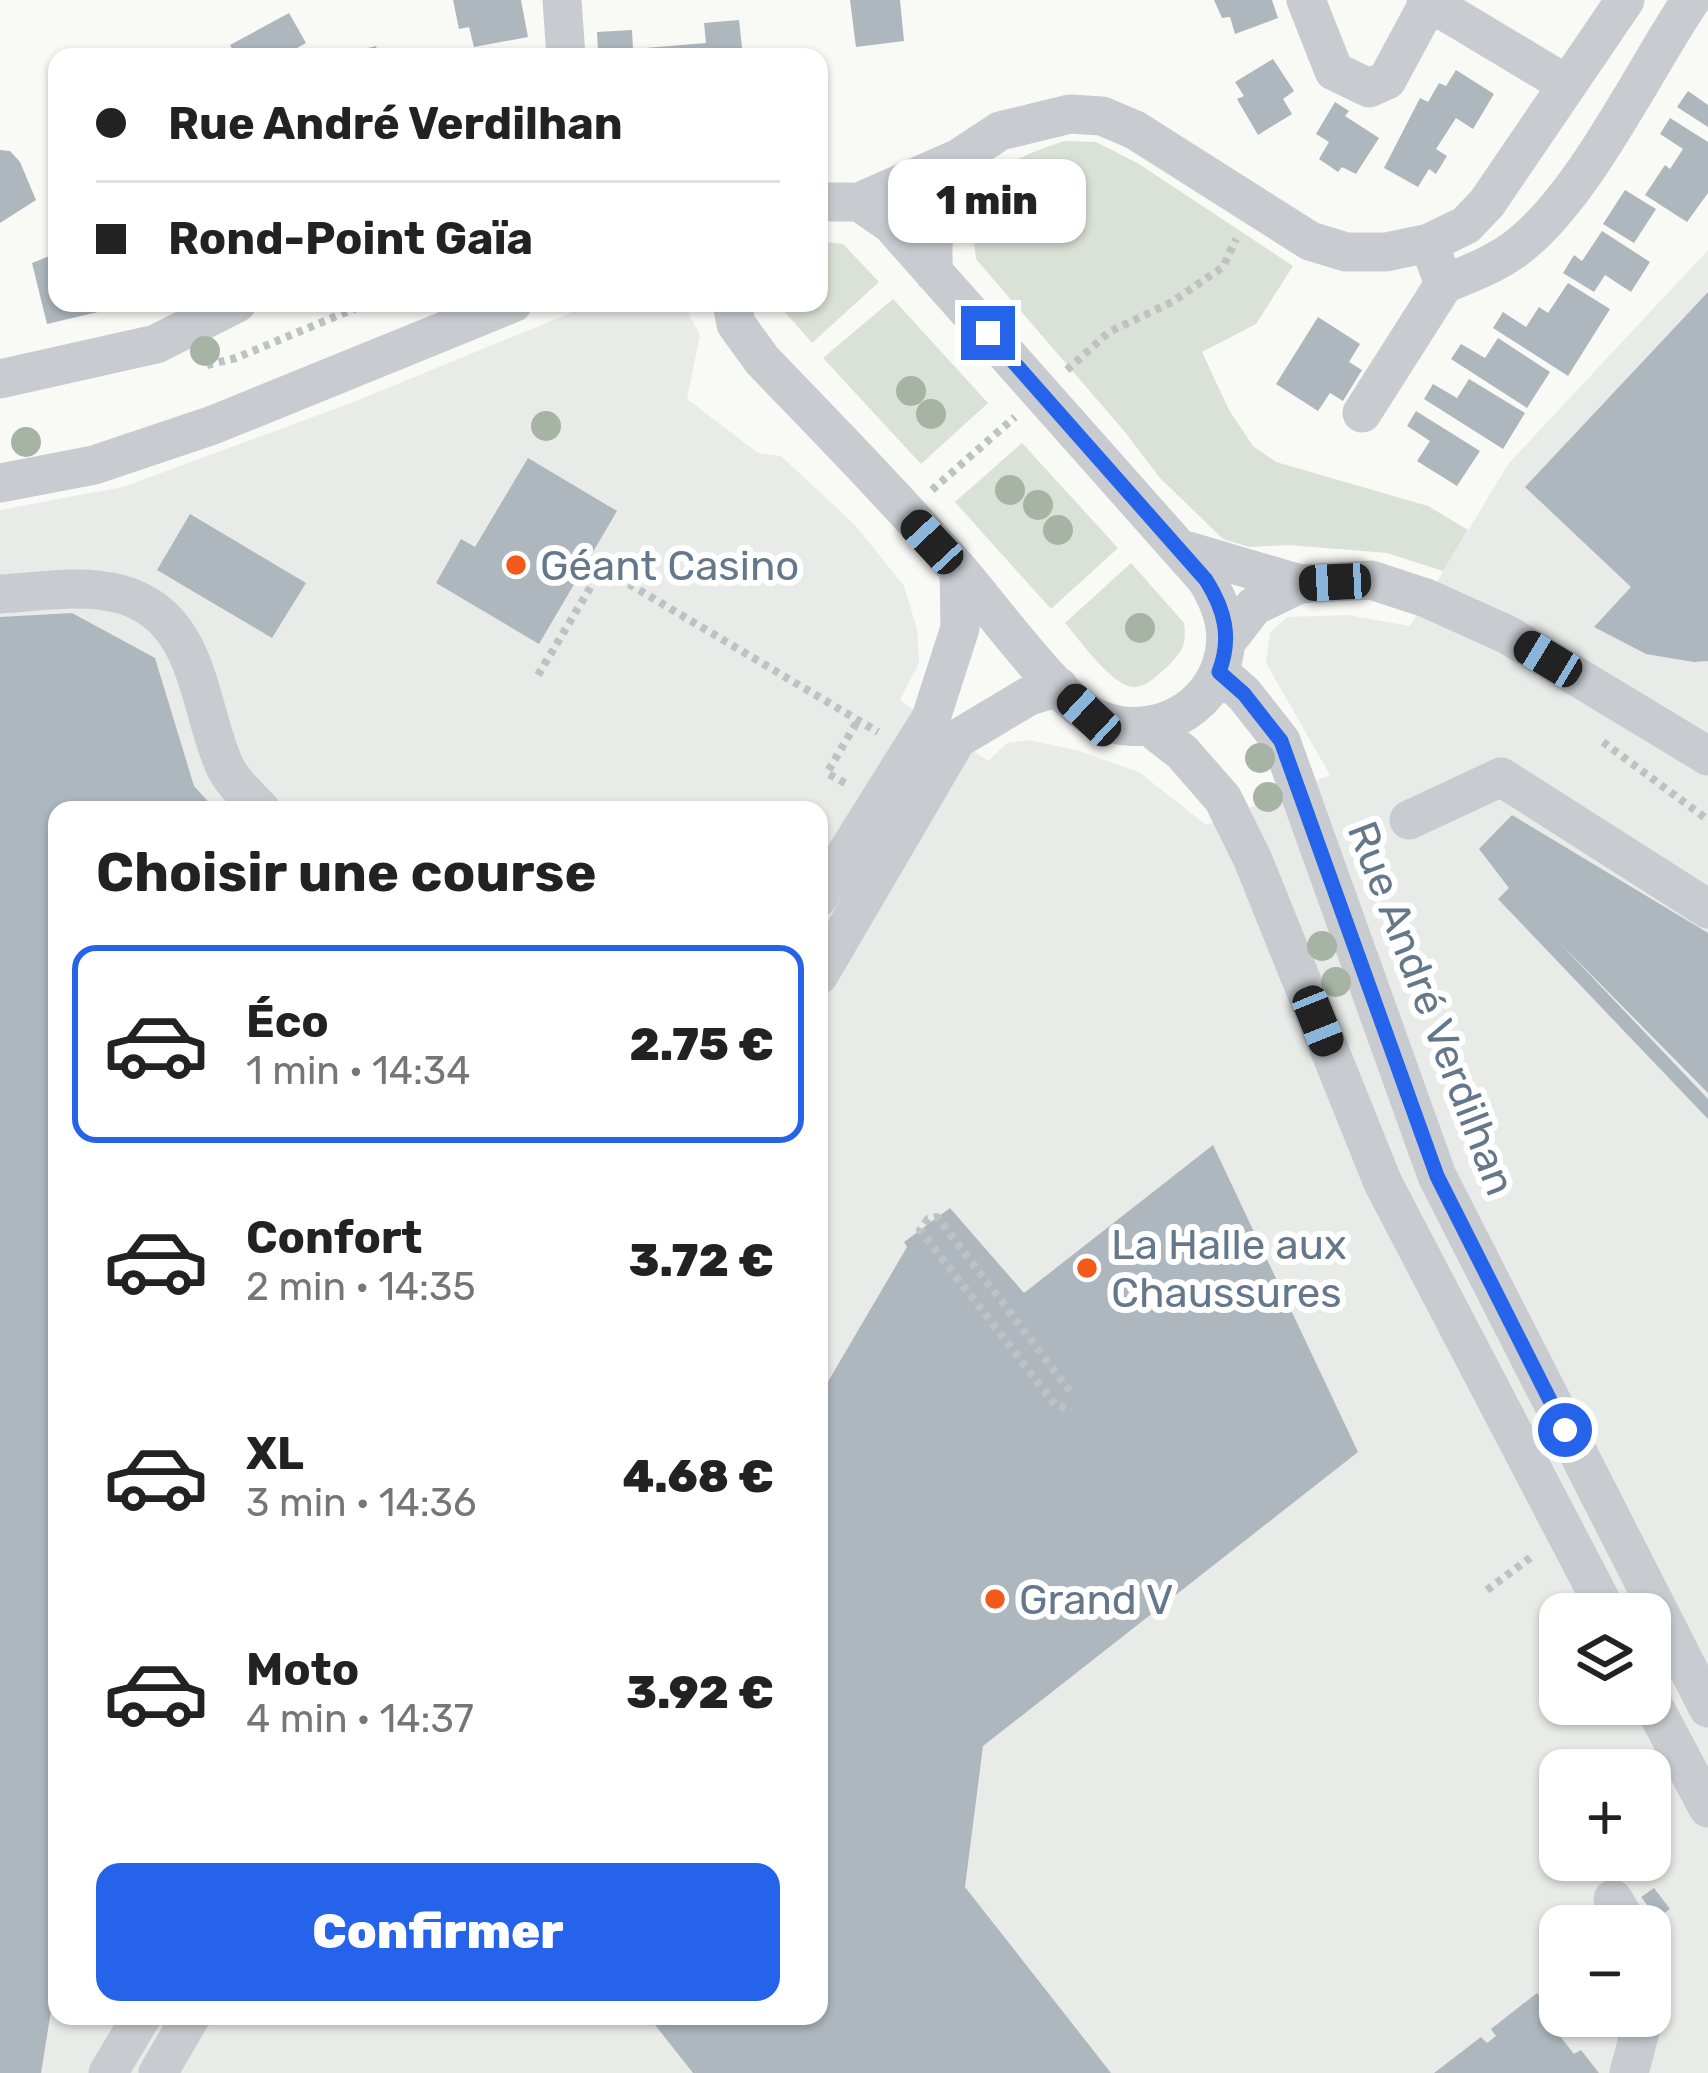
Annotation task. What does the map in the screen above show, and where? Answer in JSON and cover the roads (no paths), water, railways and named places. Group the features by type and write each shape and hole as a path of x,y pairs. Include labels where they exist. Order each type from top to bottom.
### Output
{"street":[{"path":"562,0 565,48"},
{"path":"1306,0 1334,71 1369,88 1387,80 1427,1 1566,84"},
{"path":"828,202 859,202 959,158 1000,130 1070,114 1102,116 1135,130 1310,241 1346,252 1386,252 1429,243 1466,225 1487,202 1625,0"},
{"path":"1362,412 1444,284 1518,247 1576,184 1690,0"},
{"path":"934,273 930,239 959,158"},
{"path":"734,312 736,324 762,360 1089,715 1119,727 1150,727 1178,717 1197,703 1211,689 1222,657 1226,622 1220,602 1178,548 891,224 859,202"},
{"path":"1429,243 1444,284"},
{"path":"0,379 156,344 219,312"},
{"path":"0,483 94,465 213,425 491,312"},
{"path":"1178,548 1300,584 1371,580 1426,598 1508,635 1708,756"},
{"path":"828,883 931,718 961,628 959,570"},
{"path":"1222,657 1254,606 1300,584"},
{"path":"0,594 68,590 122,595 164,618 189,652 226,771 253,801"},
{"name":"Rue André Verdilhan","path":"1222,657 1281,741 1437,1176 1708,1708"},
{"path":"828,960 957,739 1029,696 1059,687"},
{"path":"1150,727 1183,752 1223,799 1253,860 1383,1183 1597,1593"},
{"path":"1409,820 1501,776 1708,909"},
{"path":"1664,1725 1708,1808"},
{"path":"108,2073 137,2025"},
{"path":"158,2073 186,2025"},
{"path":"1629,2073 1638,2037"}],"place":[{"name":"Géant Casino","path":"516,565"},
{"name":"La Halle aux Chaussures","path":"1087,1268"},
{"name":"Grand V","path":"995,1599"}]}
